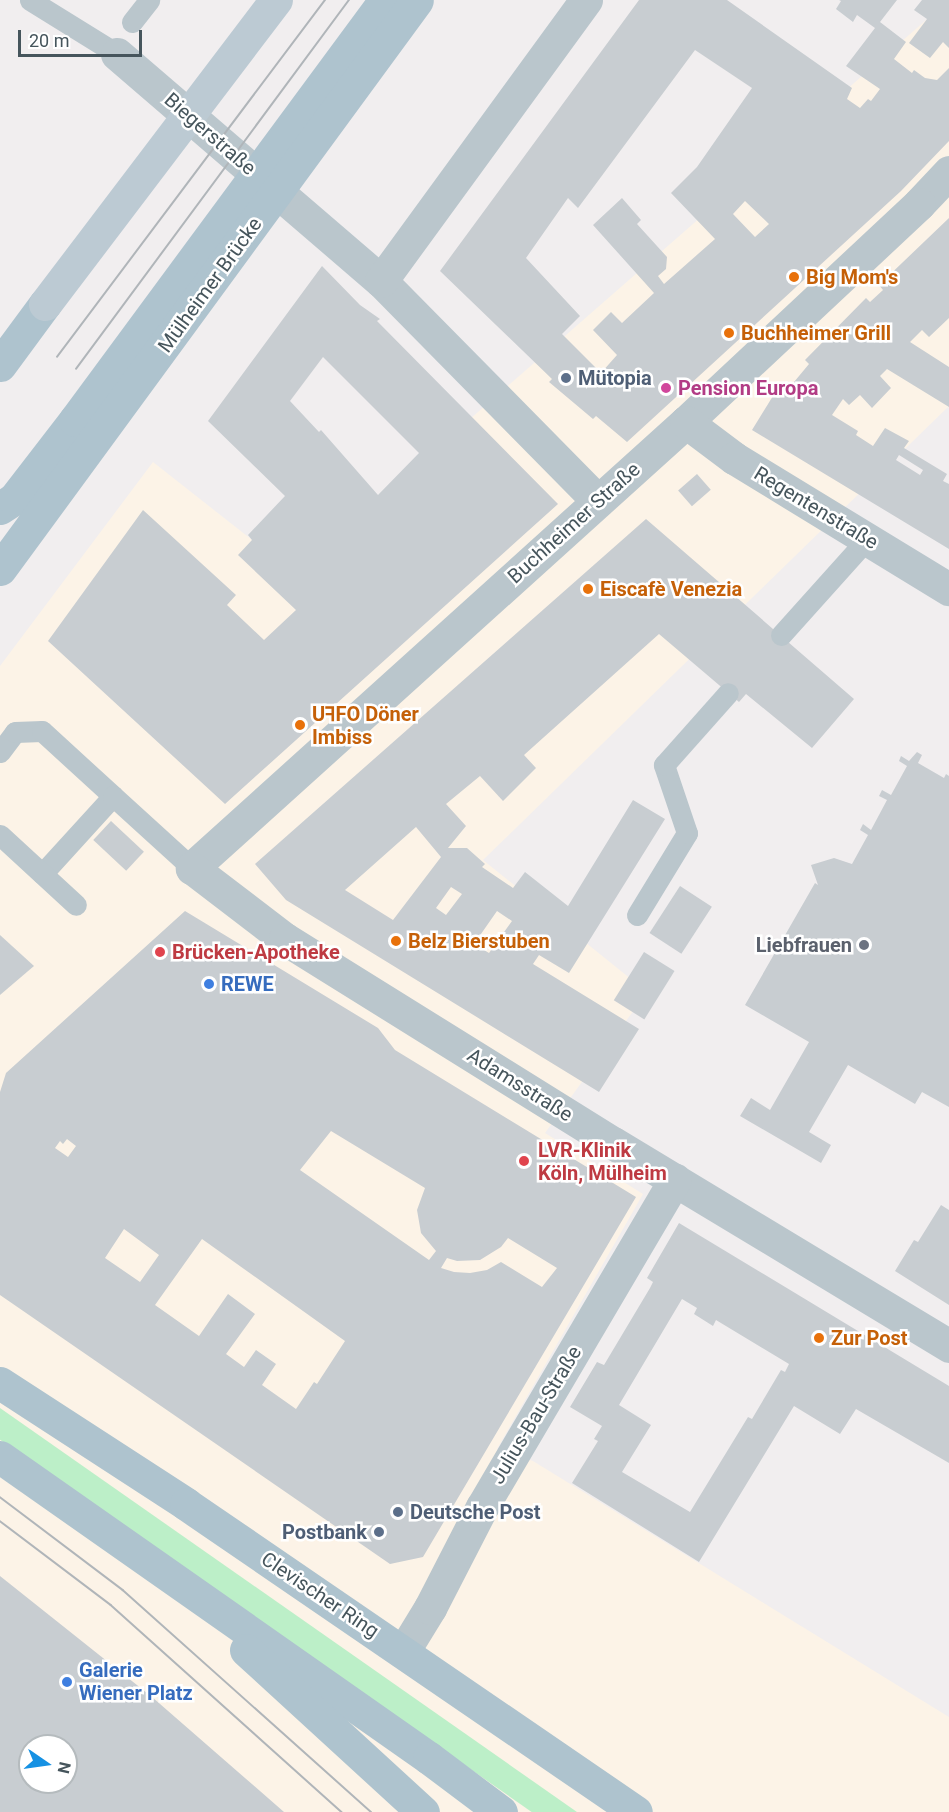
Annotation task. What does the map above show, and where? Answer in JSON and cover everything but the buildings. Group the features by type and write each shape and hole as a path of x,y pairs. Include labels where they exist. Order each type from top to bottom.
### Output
{"main road":[{"path":"0,365 276,0"},
{"name":"Mülheimer Brücke","path":"0,507 14,499 75,420 385,0"},
{"name":"Mülheimer Brücke","path":"0,569 417,0"},
{"name":"Clevischer Ring","path":"0,1383 186,1504 636,1812"},
{"path":"0,1457 429,1758 501,1812"},
{"path":"147,1560 423,1812"}],"street":[{"path":"381,281 586,0"},
{"name":"Biegerstraße","path":"117,54 381,281 598,501"},
{"name":"Buchheimer Straße","path":"192,868 686,422 919,204 949,172"},
{"name":"Regentenstraße","path":"686,422 734,458 949,589"},
{"name":"Adamsstraße","path":"192,868 285,939 949,1346"},
{"name":"Julius-Bau-Straße","path":"403,1652 430,1608 482,1507 675,1180"}],"lane":[{"name":"Biegerstraße","path":"30,0 117,54"},
{"path":"132,22 149,0"},
{"path":"781,635 867,539"},
{"path":"637,915 687,833 664,765 728,693"},
{"path":"0,752 15,732 42,731 192,868"},
{"path":"42,874 113,796"},
{"path":"0,835 76,905"}],"shaded area":[{"path":"949,0 949,406 483,860 647,992 545,1133 643,1194 497,1449 533,1461 949,1717 949,1812 0,1812 0,666 153,462 294,573"}],"green space":[{"path":"0,1408 577,1812 532,1812 0,1440"}],"tram line":[{"path":"57,357 325,0"},
{"path":"76,369 349,0"},
{"path":"0,1497 123,1590 371,1812"},
{"path":"0,1521 111,1605 342,1812"}],"place":[{"name":"Big Mom's","path":"794,277"},
{"name":"Buchheimer Grill","path":"729,333"},
{"name":"Mütopia","path":"566,378"},
{"name":"Pension Europa","path":"666,388"},
{"name":"Eiscafè Venezia","path":"588,589"},
{"name":"UꟻFO Döner Imbiss","path":"300,725"},
{"name":"Belz Bierstuben","path":"396,941"},
{"name":"Liebfrauen","path":"864,945"},
{"name":"Brücken-Apotheke","path":"160,952"},
{"name":"REWE","path":"209,984"},
{"name":"LVR-Klinik Köln, Mülheim","path":"524,1161"},
{"name":"Zur Post","path":"819,1338"},
{"name":"Deutsche Post","path":"398,1512"},
{"name":"Postbank","path":"379,1532"},
{"name":"Galerie Wiener Platz","path":"67,1682"}]}
